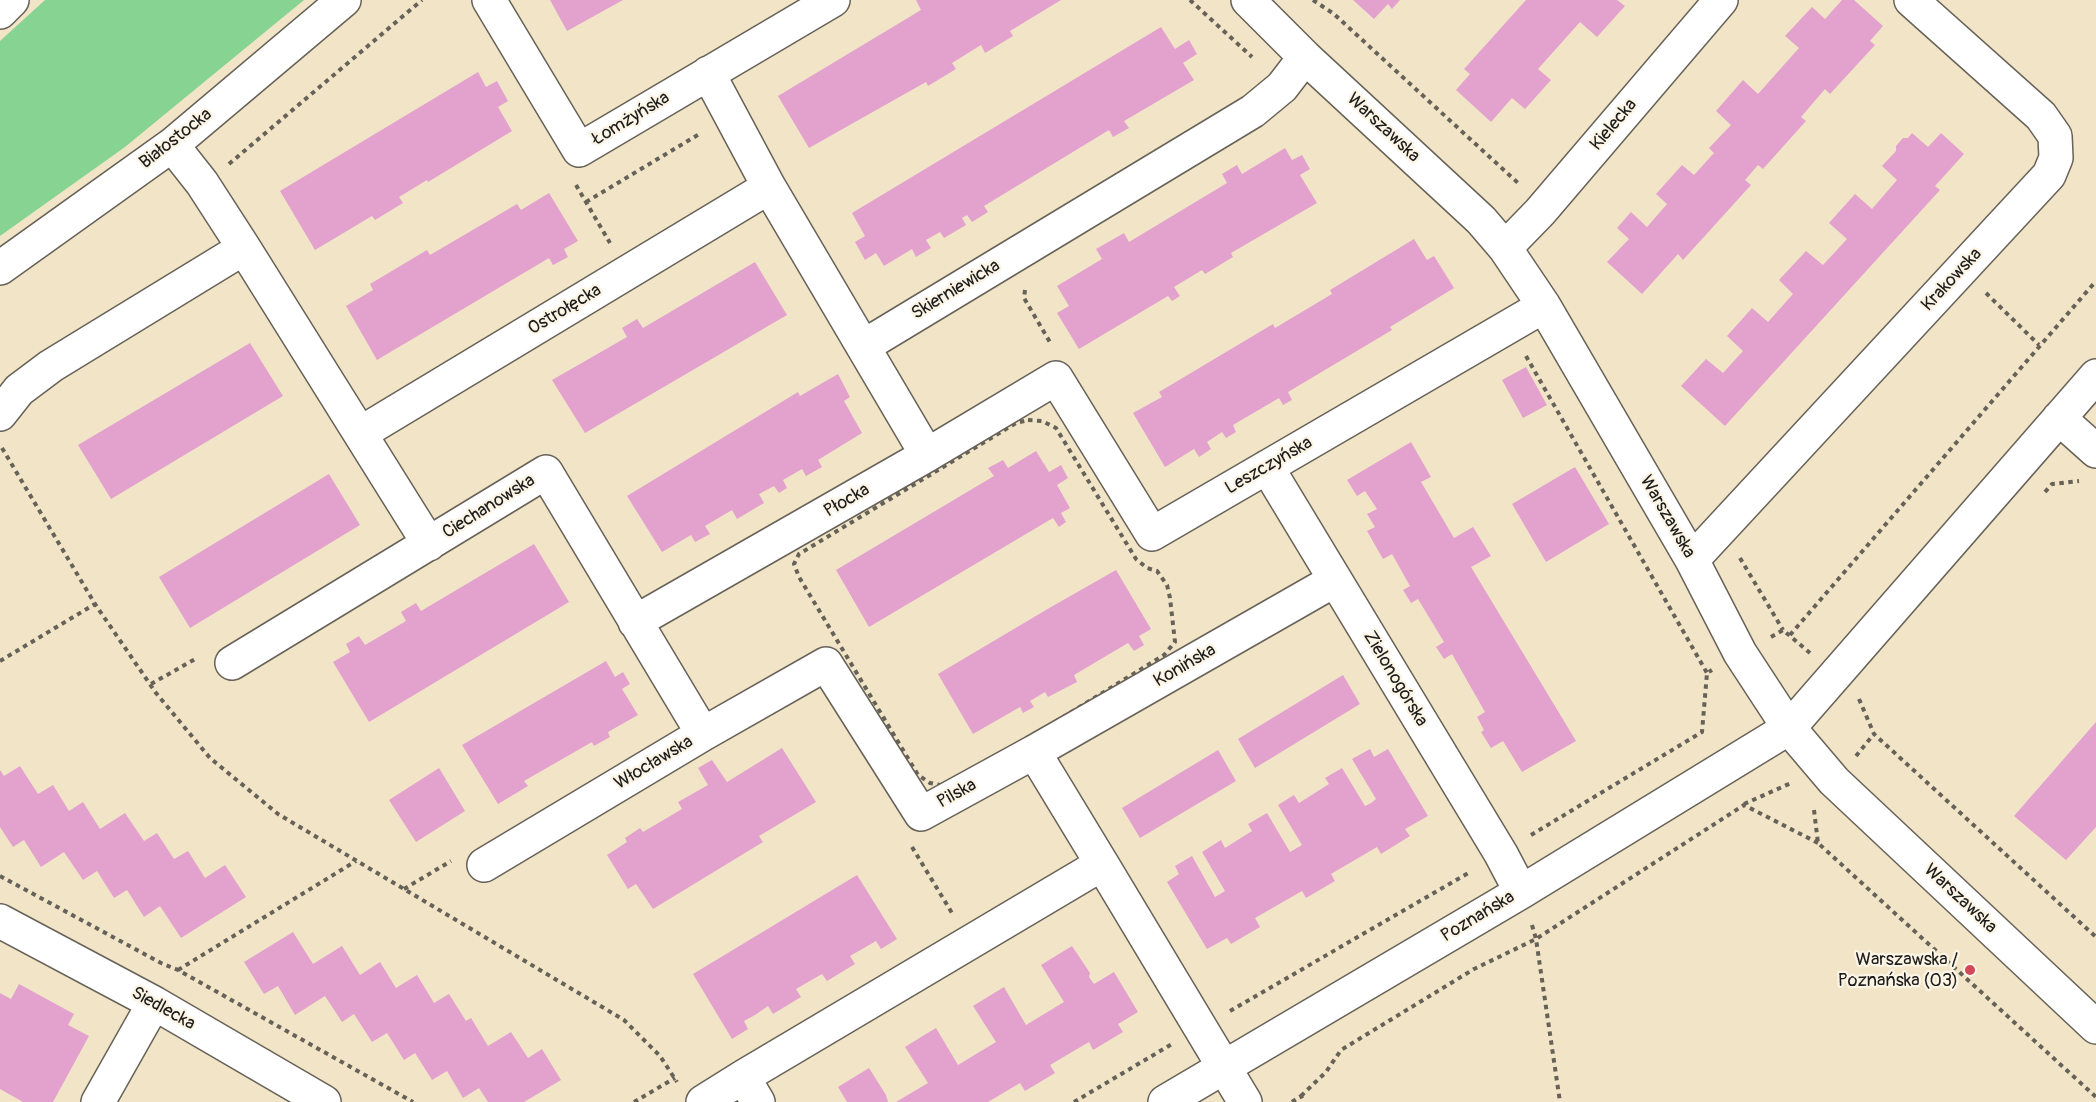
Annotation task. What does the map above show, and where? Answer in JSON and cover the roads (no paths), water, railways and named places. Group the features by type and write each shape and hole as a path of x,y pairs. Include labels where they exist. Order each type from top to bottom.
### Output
{"street":[{"path":"0,12 12,0"},
{"name":"Białostocka","path":"0,268 172,145 344,0"},
{"name":"Łomżyńska","path":"489,0 579,150 833,0"},
{"name":"Warszawska","path":"1248,0 1305,57 1481,220 1506,248 1544,306 1692,560 1740,653 1789,729 1834,781 2096,1027"},
{"name":"Kielecka","path":"1506,248 1540,213 1721,0"},
{"name":"Krakowska","path":"1692,560 2049,175 2056,158 2055,136 2041,116 1918,2"},
{"name":"Skierniewicka","path":"864,346 1253,111 1282,87 1305,57"},
{"path":"708,73 769,187 927,455"},
{"path":"172,145 202,183 361,432 429,544"},
{"name":"Ostrołęcka","path":"361,432 769,187"},
{"path":"4,429 19,390 51,366 244,249"},
{"name":"Leszczyńska","path":"1055,363 1152,534 1544,306"},
{"name":"Płocka","path":"635,621 927,455 1055,363"},
{"path":"1789,729 2096,376"},
{"path":"2059,418 2096,451"},
{"name":"Zielonogórska","path":"1267,467 1501,854 1521,892"},
{"name":"Ciechanowska","path":"219,658 429,544 546,472 703,734"},
{"name":"Konińska","path":"1034,752 1335,580"},
{"name":"Pilska","path":"826,664 921,814 1034,752"},
{"name":"Włocławska","path":"469,862 826,664"},
{"name":"Poznańska","path":"1165,1102 1521,892 1789,729"},
{"path":"1034,752 1245,1102"},
{"path":"688,1089 751,1090 1102,864"},
{"name":"Siedlecka","path":"0,921 154,1003 324,1102"},
{"path":"98,1102 154,1003"}],"place":[{"name":"Warszawska / Poznańska (03)","path":"1970,970"}]}
